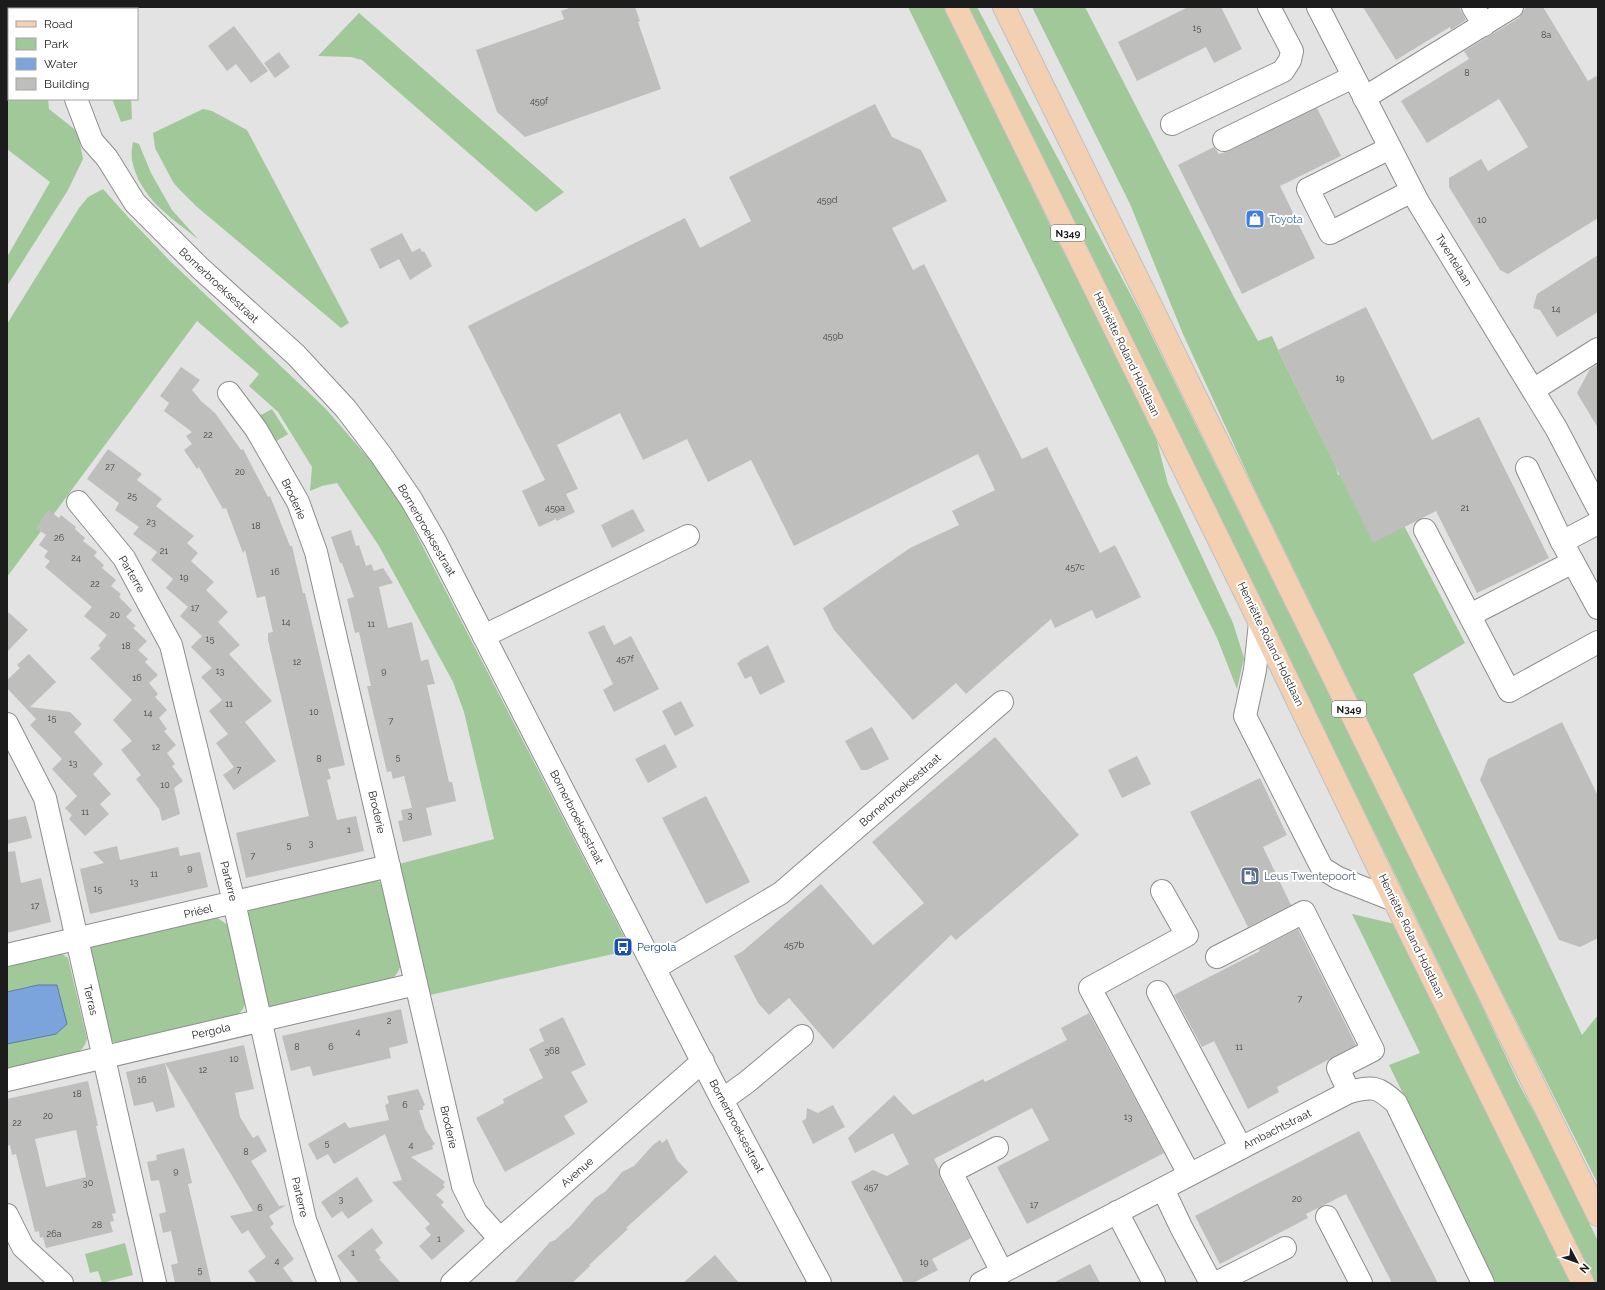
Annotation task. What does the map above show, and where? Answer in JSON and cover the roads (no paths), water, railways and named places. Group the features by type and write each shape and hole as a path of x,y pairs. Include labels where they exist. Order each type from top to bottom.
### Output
{"main road":[{"name":"Henriëtte Roland Holstlaan","path":"956,7 1583,1283"},
{"name":"N349","path":"1004,7 1598,1215"}],"street":[{"path":"1172,124 1283,71 1290,60 1292,50 1269,7"},
{"name":"Twentelaan","path":"1318,7 1412,191 1556,428 1598,508"},
{"path":"1364,98 1478,16 1512,7"},
{"path":"1224,140 1353,77"},
{"name":"Bornerbroeksestraat","path":"76,100 92,141 107,158 135,203 200,268 296,355 346,409 381,454 411,499 435,541 722,1100 820,1283"},
{"name":"Bornerbroeksestraat","path":"93,100 107,158"},
{"path":"1390,148 1308,189 1330,233 1412,191"},
{"path":"1533,390 1598,349"},
{"name":"Broderie","path":"229,393 256,429 294,496 316,552 463,1186 476,1212 500,1239"},
{"path":"1527,468 1562,542 1598,608"},
{"name":"Parterre","path":"78,502 124,558 171,645 234,902 305,1220 329,1283"},
{"path":"1562,542 1598,523"},
{"path":"1425,530 1509,691 1598,642"},
{"path":"484,636 688,536"},
{"path":"1470,615 1573,562"},
{"path":"1260,623 1255,670 1245,716 1322,868 1338,878 1394,900"},
{"name":"Bornerbroeksestraat","path":"655,968 781,893 1002,702"},
{"name":"Terras","path":"7,724 45,798 155,1283"},
{"name":"Priëel","path":"7,955 389,866"},
{"path":"1162,891 1187,935 1090,988 1189,1174"},
{"path":"1217,957 1304,912 1373,1050 1338,1068 1349,1092"},
{"name":"Pergola","path":"7,1080 416,984"},
{"path":"1158,992 1241,1148"},
{"path":"722,1100 747,1082 802,1036"},
{"name":"Avenue","path":"452,1283 500,1239 703,1062"},
{"name":"Ambachtstraat","path":"981,1283 1349,1092 1369,1087 1383,1092 1396,1103 1483,1283"},
{"path":"997,1148 951,1172 1002,1272"},
{"path":"1163,1189 1181,1227 1211,1283"},
{"path":"1117,1212 1154,1283"},
{"path":"7,1215 23,1247 62,1283"},
{"path":"1327,1217 1361,1283"},
{"path":"1216,1283 1285,1248"}],"water":[{"path":"38,985 57,985 67,1024 56,1034 7,1044 7,992"}],"place":[{"name":"Toyota","path":"1255,219"},
{"name":"Leus Twentepoort","path":"1250,876"},
{"name":"Pergola","path":"623,947"}]}
